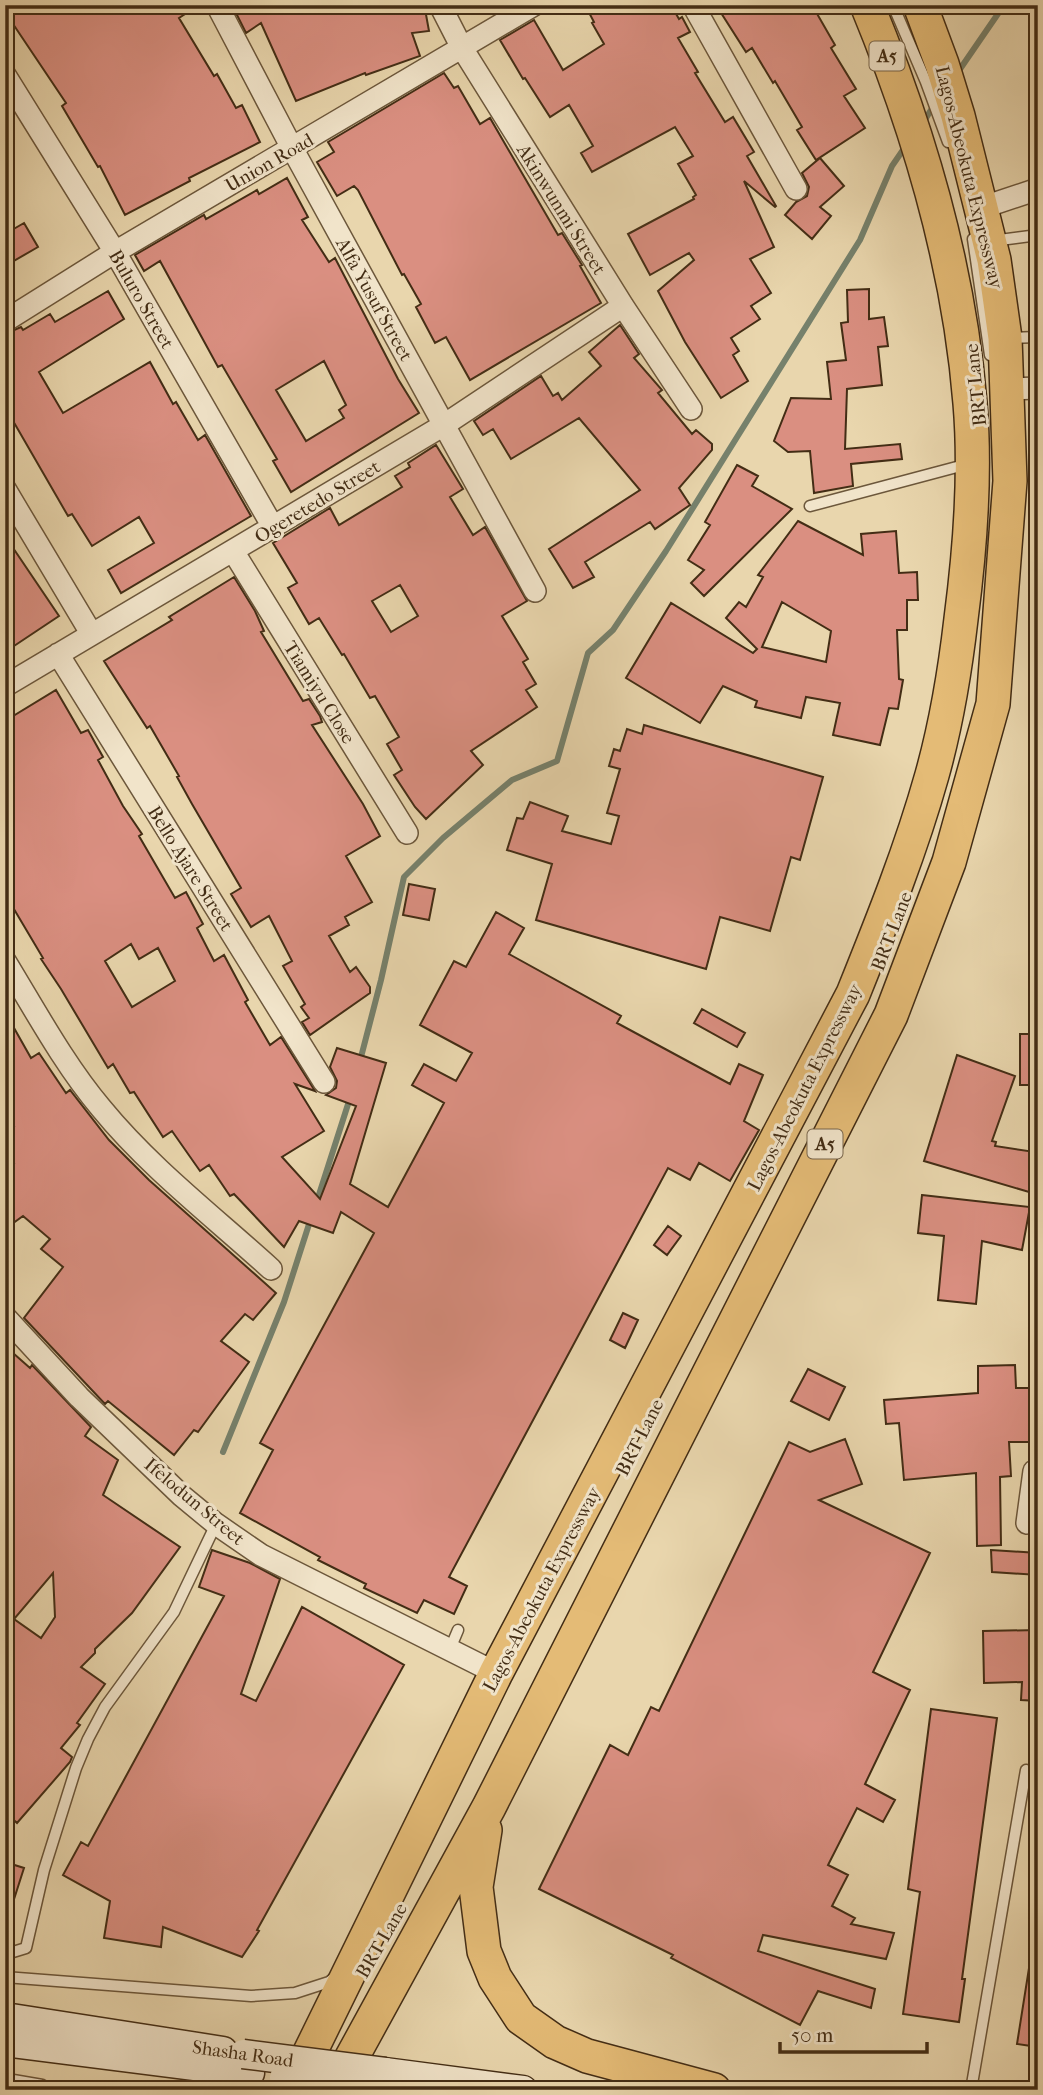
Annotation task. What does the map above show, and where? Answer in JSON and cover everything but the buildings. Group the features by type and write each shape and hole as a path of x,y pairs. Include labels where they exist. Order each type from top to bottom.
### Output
{"highway":[{"name":"Lagos-Abeokuta Expressway","path":"334,2090 489,1807 891,1015 949,862 993,704 1010,481 1012,366 980,224 952,125 867,5"},
{"name":"Lagos-Abeokuta Expressway","path":"292,2090 496,1673 853,994 894,894 933,774 955,667 984,465 970,404 958,306 938,216 920,156 925,85 920,5"},
{"path":"489,1807 476,1887 484,1951 495,1978 522,2018 555,2042 587,2056 715,2090"}],"main road":[{"name":"Shasha Road","path":"5,2017 246,2063 361,2090"},
{"name":"Shasha Road","path":"5,2042 385,2072 523,2090"}],"street":[{"name":"Alfa Yusuf Street","path":"217,5 292,148 535,591"},
{"name":"Akinwunmi Street","path":"440,5 462,48 622,306 691,408"},
{"name":"Union Road","path":"5,321 115,252 534,5"},
{"path":"693,5 796,189"},
{"name":"Buluro Street","path":"5,75 115,252 273,527"},
{"path":"980,224 1038,189"},
{"name":"Ogeretedo Street","path":"5,686 444,425 622,306"},
{"path":"5,489 91,634"},
{"name":"Tiamiyu Close","path":"233,551 407,833"},
{"name":"Bello Ajare Street","path":"58,654 324,1082"},
{"path":"5,961 52,1039 100,1108 154,1163 271,1269"},
{"name":"Ifelodun Street","path":"5,1317 79,1397 182,1496 216,1524 261,1555 454,1640 496,1673"},
{"path":"1027,1523 1034,1471 1038,1471"},
{"path":"5,2084 40,2090"}],"lane":[{"path":"893,5 925,85"},
{"path":"952,125 954,160"},
{"path":"980,224 1038,235"},
{"name":"BRT Lane","path":"984,465 1012,366"},
{"path":"810,506 984,465"},
{"path":"982,684 991,635 998,491"},
{"name":"BRT Lane","path":"924,894 954,818 976,720"},
{"path":"5,1952 26,1948 44,1870 76,1768 88,1739 105,1707 174,1612 216,1524"},
{"path":"971,2090 1026,1770"},
{"name":"BRT Lane","path":"408,1931 414,1919"},
{"path":"5,1977 251,1996 295,1993 329,1982 356,1959"},
{"path":"314,2090 334,2056"}],"waterway":[{"path":"958,72 1004,5"},
{"path":"922,124 935,104"},
{"path":"360,1061 404,877 443,838 512,780 557,761 588,653 613,630 666,551 860,240 892,166 905,147"},
{"path":"316,1204 350,1098"},
{"path":"223,1452 284,1302 311,1218"}]}
